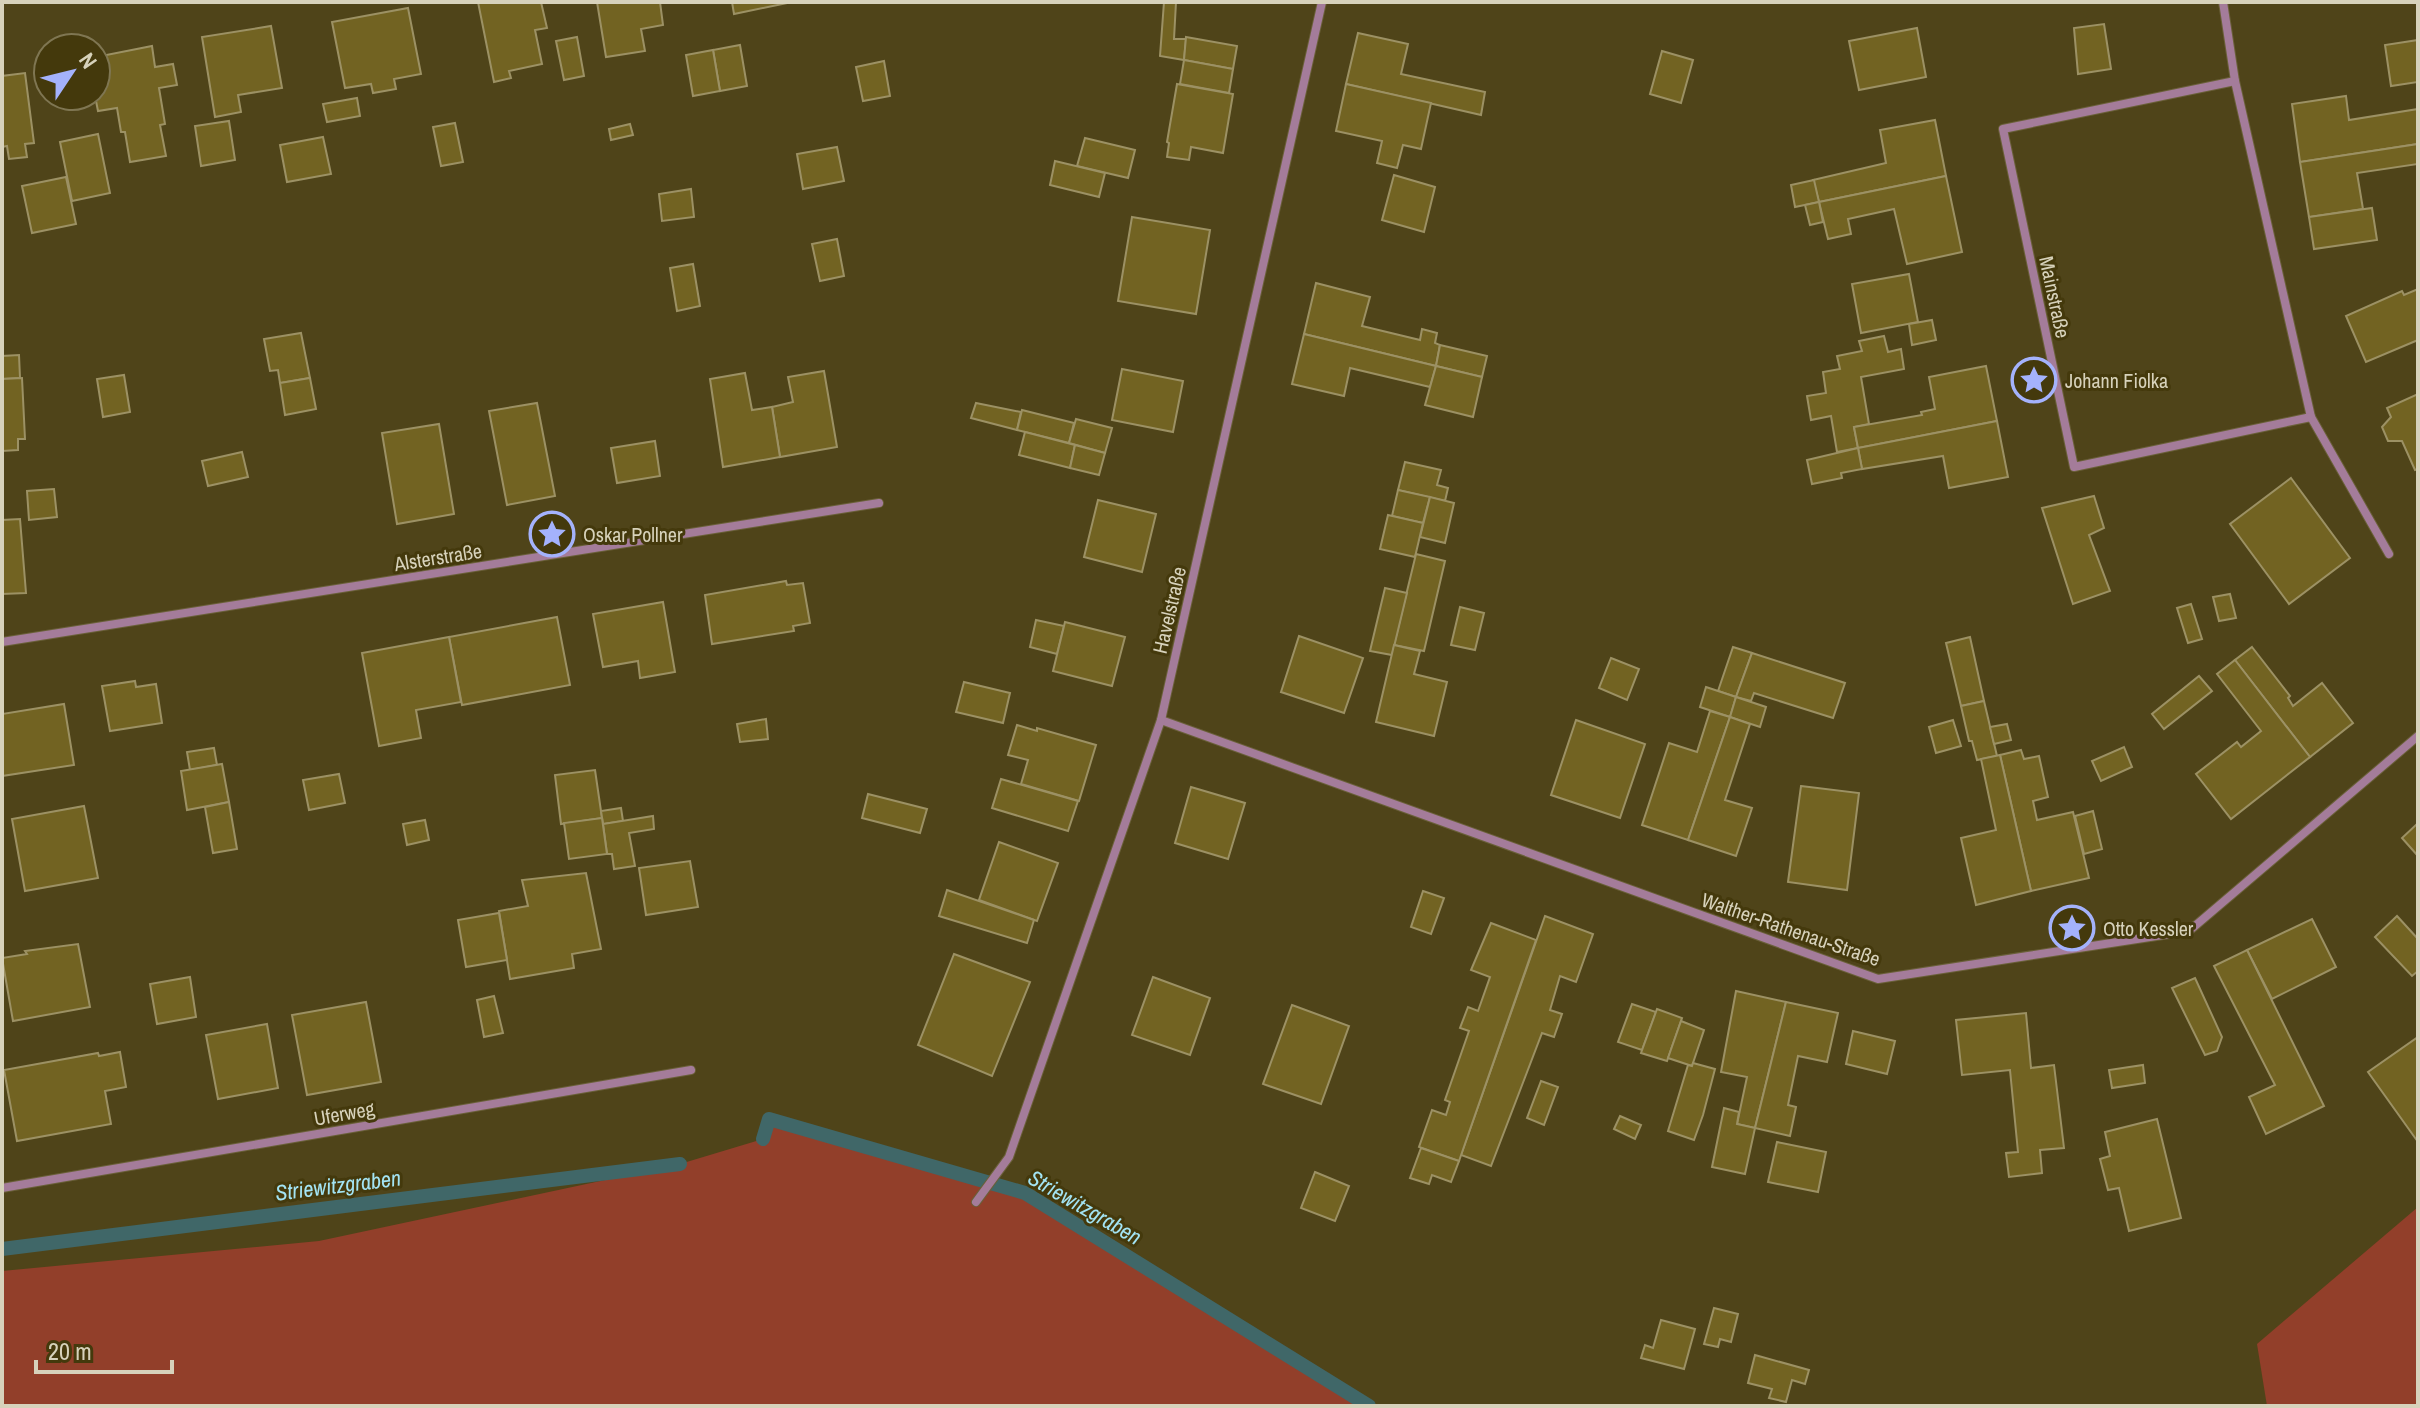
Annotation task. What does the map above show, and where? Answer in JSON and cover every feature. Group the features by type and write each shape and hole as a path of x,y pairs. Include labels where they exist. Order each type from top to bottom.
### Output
{"street":[{"name":"Havelstraße","path":"976,1202 1009,1157 1161,720 1322,2"},
{"path":"2223,2 2235,81 2311,417 2389,554"},
{"name":"Mainstraße","path":"2235,81 2003,129 2074,467 2311,417"},
{"name":"Alsterstraße","path":"2,642 879,503"},
{"name":"Walther-Rathenau-Straße","path":"1161,720 1878,979 2189,931 2418,736"},
{"name":"Uferweg","path":"2,1188 691,1070"}],"shaded area":[{"path":"769,1119 1025,1193 1369,1406 2,1406 2,1271 319,1241 680,1164 763,1139"},
{"path":"2418,1207 2418,1406 2267,1406 2257,1344"}],"building":[{"path":"478,2 541,2 547,28 535,30 542,64 509,71 511,78 494,82"},
{"path":"597,2 660,2 663,25 641,29 645,51 606,57"},
{"path":"732,2 792,2 734,14"},
{"path":"1164,2 1176,2 1174,39 1186,39 1184,60 1160,56"},
{"path":"408,8 421,74 394,79 396,89 373,93 371,84 345,88 332,22"},
{"path":"2104,24 2111,69 2078,74 2074,28"},
{"path":"271,26 282,88 238,95 241,112 215,117 202,37"},
{"path":"1917,28 1926,77 1859,90 1849,41"},
{"path":"1358,33 1408,44 1401,74 1485,92 1481,115 1346,84"},
{"path":"577,37 584,76 564,80 556,41"},
{"path":"1186,37 1237,46 1233,69 1184,60"},
{"path":"2418,40 2418,82 2391,86 2385,45"},
{"path":"740,45 747,86 720,91 713,50"},
{"path":"152,46 155,67 173,64 177,85 159,88 165,124 160,125 166,156 130,162 117,108 112,109 112,54"},
{"path":"713,50 720,91 693,96 686,55"},
{"path":"1662,51 1693,60 1681,103 1650,94"},
{"path":"1184,60 1233,69 1229,93 1180,84"},
{"path":"884,61 890,96 863,101 856,67"},
{"path":"25,73 34,143 25,144 27,157 9,159 7,146 2,147 2,76"},
{"path":"1177,84 1233,94 1223,153 1191,147 1189,160 1167,157"},
{"path":"1346,84 1431,103 1421,149 1403,145 1397,168 1377,163 1382,141 1336,131"},
{"path":"2346,96 2349,120 2418,109 2418,144 2300,162 2292,104"},
{"path":"357,98 360,116 327,122 323,104"},
{"path":"1935,120 1946,176 1819,202 1813,180 1886,163 1880,130"},
{"path":"229,121 235,160 201,166 195,126"},
{"path":"455,123 463,162 441,166 433,127"},
{"path":"630,124 633,135 611,140 609,129"},
{"path":"98,134 110,193 72,201 60,142"},
{"path":"323,137 331,174 287,182 280,145"},
{"path":"1085,138 1135,150 1128,178 1077,166"},
{"path":"2418,144 2418,164 2357,173 2363,209 2309,217 2300,162"},
{"path":"837,147 844,181 803,189 797,154"},
{"path":"1055,161 1105,173 1099,197 1050,185"},
{"path":"1394,175 1435,187 1424,232 1382,220"},
{"path":"1946,176 1962,252 1907,264 1894,209 1848,219 1851,234 1828,239 1819,202"},
{"path":"66,177 76,224 32,233 22,186"},
{"path":"1814,180 1819,202 1795,207 1791,185"},
{"path":"691,189 694,217 662,221 659,194"},
{"path":"1819,202 1823,222 1810,225 1805,205"},
{"path":"2372,208 2377,240 2314,249 2309,217"},
{"path":"1132,217 1210,230 1196,314 1118,301"},
{"path":"837,239 844,276 820,281 812,244"},
{"path":"693,264 700,306 677,311 670,268"},
{"path":"1909,274 1918,322 1861,333 1852,284"},
{"path":"1316,283 1370,297 1362,326 1420,340 1422,329 1437,333 1435,343 1440,345 1436,366 1304,334"},
{"path":"2418,289 2418,340 2366,362 2346,316 2402,291 2404,295"},
{"path":"1932,320 1936,340 1912,345 1909,324"},
{"path":"301,333 310,378 280,383 278,370 270,371 264,339"},
{"path":"1304,334 1436,366 1430,387 1350,368 1344,396 1292,384"},
{"path":"1884,336 1888,352 1901,349 1904,369 1861,377 1869,424 1854,427 1858,448 1837,452 1831,416 1811,420 1807,396 1826,393 1823,372 1840,369 1837,356 1862,351 1859,341"},
{"path":"1440,345 1487,356 1482,377 1436,366"},
{"path":"19,355 20,378 2,379 2,356"},
{"path":"1436,366 1482,377 1473,417 1425,405"},
{"path":"1986,366 1997,421 1858,448 1854,427 1922,415 1921,412 1935,409 1929,377"},
{"path":"1122,369 1183,381 1173,432 1112,420"},
{"path":"824,371 837,447 780,457 772,407 793,402 788,377"},
{"path":"745,373 752,410 772,407 780,457 723,467 710,379"},
{"path":"124,375 130,412 103,417 97,379"},
{"path":"22,378 25,439 18,439 18,450 2,451 2,379"},
{"path":"310,378 316,409 285,415 280,383"},
{"path":"2418,394 2418,469 2415,470 2402,441 2388,441 2382,427 2391,417 2387,408"},
{"path":"537,403 555,496 507,505 489,411"},
{"path":"976,403 1021,412 1017,430 971,418"},
{"path":"1022,410 1074,423 1069,443 1017,430"},
{"path":"1076,419 1112,428 1105,453 1069,443"},
{"path":"1997,421 2008,477 1949,488 1943,456 1862,469 1858,448"},
{"path":"439,424 454,514 397,524 382,433"},
{"path":"1025,432 1075,445 1070,468 1019,455"},
{"path":"655,441 660,476 617,483 611,448"},
{"path":"1075,445 1105,453 1099,475 1070,468"},
{"path":"1858,448 1862,469 1841,473 1842,478 1812,484 1807,460"},
{"path":"242,452 248,477 208,486 202,461"},
{"path":"1405,462 1441,470 1437,485 1448,488 1445,501 1398,490"},
{"path":"2291,478 2350,558 2289,604 2230,524"},
{"path":"54,489 57,517 29,520 27,491"},
{"path":"1398,490 1430,497 1423,523 1392,516"},
{"path":"2094,496 2104,528 2089,535 2110,591 2073,604 2042,508"},
{"path":"1430,497 1454,503 1445,543 1420,537"},
{"path":"1098,500 1156,514 1142,572 1084,557"},
{"path":"1388,515 1423,523 1415,557 1380,549"},
{"path":"20,519 26,593 2,594 2,520"},
{"path":"1416,554 1445,561 1424,651 1394,645"},
{"path":"786,581 787,585 803,583 810,623 793,626 794,631 712,644 705,595"},
{"path":"1385,588 1407,593 1392,655 1370,651"},
{"path":"2230,594 2236,618 2219,621 2213,597"},
{"path":"663,602 675,672 640,678 638,661 603,667 593,614"},
{"path":"2191,604 2202,639 2188,643 2177,608"},
{"path":"1460,607 1484,613 1475,650 1451,645"},
{"path":"557,617 570,685 462,705 449,637"},
{"path":"1036,620 1064,626 1057,654 1030,647"},
{"path":"1065,622 1125,637 1112,686 1053,671"},
{"path":"1299,636 1363,658 1344,713 1281,692"},
{"path":"449,637 461,702 416,710 421,738 379,746 362,653"},
{"path":"1970,637 1984,701 1961,706 1946,643"},
{"path":"1394,645 1420,651 1414,674 1447,682 1434,736 1376,722"},
{"path":"1733,647 1752,653 1736,697 1718,691"},
{"path":"2252,647 2290,696 2288,698 2293,706 2322,683 2353,723 2310,757 2235,660"},
{"path":"1752,653 1845,683 1833,718 1754,693 1751,701 1736,697"},
{"path":"1611,658 1639,669 1627,700 1599,688"},
{"path":"2235,660 2310,757 2231,819 2196,774 2237,742 2241,747 2261,731 2217,674"},
{"path":"2199,676 2212,691 2164,729 2152,714"},
{"path":"135,681 136,687 156,684 162,723 110,731 102,686"},
{"path":"964,682 1010,693 1003,723 956,712"},
{"path":"1706,687 1736,697 1730,717 1700,707"},
{"path":"1736,697 1766,707 1760,727 1730,717"},
{"path":"1984,701 1997,756 1977,760 1961,706"},
{"path":"64,704 74,765 2,776 2,714"},
{"path":"1710,711 1730,717 1688,840 1642,825 1669,743 1697,752"},
{"path":"1730,717 1750,724 1725,800 1752,808 1736,856 1688,840"},
{"path":"766,719 768,739 740,742 737,724"},
{"path":"1576,720 1645,744 1620,818 1551,795"},
{"path":"1953,720 1961,746 1936,753 1929,727"},
{"path":"2007,724 2011,740 1994,744 1990,727"},
{"path":"1017,725 1096,745 1079,801 1021,784 1028,760 1008,755"},
{"path":"2124,747 2132,767 2101,781 2092,761"},
{"path":"214,748 217,765 190,770 187,752"},
{"path":"2021,750 2024,759 2039,756 2048,797 2033,801 2037,820 2073,812 2089,878 2031,891 2000,755"},
{"path":"2000,755 2031,891 1976,905 1961,838 1996,830 1981,759"},
{"path":"222,764 229,802 187,810 181,771"},
{"path":"595,770 602,818 561,824 555,775"},
{"path":"339,774 345,803 309,810 303,780"},
{"path":"1001,779 1078,801 1068,831 992,808"},
{"path":"1801,786 1859,793 1847,890 1788,882"},
{"path":"1191,787 1245,803 1228,859 1175,843"},
{"path":"868,794 927,809 920,833 862,818"},
{"path":"229,802 237,849 213,853 205,807"},
{"path":"84,806 98,878 25,891 12,819"},
{"path":"621,808 623,821 603,824 601,811"},
{"path":"2093,811 2102,849 2084,854 2075,816"},
{"path":"653,816 654,829 629,833 635,866 614,869 612,854 607,854 603,824"},
{"path":"602,818 607,854 569,859 564,823"},
{"path":"425,820 429,840 407,845 403,824"},
{"path":"2418,823 2418,856 2402,838"},
{"path":"999,842 1058,863 1037,921 979,900"},
{"path":"690,861 698,907 646,915 639,868"},
{"path":"586,873 601,949 572,954 574,968 510,979 499,911 528,906 522,880"},
{"path":"947,890 1034,920 1027,943 939,916"},
{"path":"1423,891 1444,898 1431,934 1411,927"},
{"path":"499,913 507,960 466,967 458,920"},
{"path":"1545,916 1593,934 1576,982 1560,976 1550,1010 1562,1014 1554,1037 1542,1033 1491,1166 1461,1155"},
{"path":"2397,916 2418,939 2418,971 2412,976 2375,937"},
{"path":"2312,919 2336,967 2272,999 2247,950"},
{"path":"1491,923 1536,940 1459,1161 1419,1147 1432,1110 1446,1115 1450,1102 1445,1100 1469,1031 1460,1028 1468,1007 1478,1011 1490,977 1471,970"},
{"path":"78,944 90,1007 13,1021 2,958 27,954 25,951"},
{"path":"2247,950 2324,1106 2266,1134 2249,1097 2275,1085 2214,966"},
{"path":"954,954 1030,982 992,1076 918,1045"},
{"path":"190,977 196,1017 157,1024 150,984"},
{"path":"1153,977 1210,998 1190,1055 1132,1035"},
{"path":"2195,978 2222,1037 2217,1051 2205,1055 2172,988"},
{"path":"1736,991 1786,1002 1755,1128 1737,1124 1747,1077 1721,1072"},
{"path":"494,996 503,1033 484,1037 477,1000"},
{"path":"366,1002 381,1082 307,1095 292,1015"},
{"path":"1786,1002 1838,1013 1827,1062 1798,1056 1788,1105 1796,1107 1790,1136 1755,1128"},
{"path":"1632,1004 1656,1012 1642,1050 1618,1042"},
{"path":"1292,1005 1349,1026 1321,1104 1263,1084"},
{"path":"1657,1009 1682,1018 1667,1061 1641,1053"},
{"path":"2026,1013 2031,1068 2054,1065 2064,1148 2040,1150 2042,1173 2009,1177 2006,1153 2018,1152 2010,1070 1962,1075 1956,1020"},
{"path":"1681,1021 1704,1030 1692,1066 1668,1058"},
{"path":"267,1024 278,1088 218,1099 206,1035"},
{"path":"1853,1031 1895,1041 1887,1074 1846,1064"},
{"path":"2418,1037 2418,1142 2368,1072"},
{"path":"120,1052 126,1087 105,1091 111,1124 17,1141 4,1070"},
{"path":"1693,1063 1715,1069 1694,1140 1668,1131 1688,1065 1692,1066"},
{"path":"2143,1065 2145,1083 2112,1088 2109,1070"},
{"path":"1541,1081 1558,1087 1544,1125 1527,1118"},
{"path":"1724,1108 1739,1112 1737,1124 1755,1128 1745,1174 1712,1167"},
{"path":"1620,1116 1641,1125 1635,1139 1614,1129"},
{"path":"2157,1119 2181,1218 2129,1231 2119,1188 2108,1190 2100,1159 2110,1156 2105,1132"},
{"path":"1777,1142 1826,1152 1818,1192 1768,1182"},
{"path":"1421,1148 1459,1161 1451,1182 1432,1175 1429,1184 1410,1178"},
{"path":"1315,1172 1349,1186 1335,1221 1301,1208"},
{"path":"1714,1308 1738,1314 1731,1342 1720,1339 1718,1347 1704,1344"},
{"path":"1661,1320 1695,1329 1684,1369 1641,1358 1645,1345 1653,1348"},
{"path":"1755,1355 1809,1370 1805,1384 1792,1380 1786,1402 1769,1398 1772,1389 1748,1383"}],"waterway":[{"name":"Striewitzgraben","path":"763,1139 769,1119 1025,1193 1369,1406"},
{"name":"Striewitzgraben","path":"2,1249 680,1164"}],"place":[{"name":"Johann Fiolka","path":"2034,380"},
{"name":"Oskar Pollner","path":"552,534"},
{"name":"Otto Kessler","path":"2072,928"}]}
